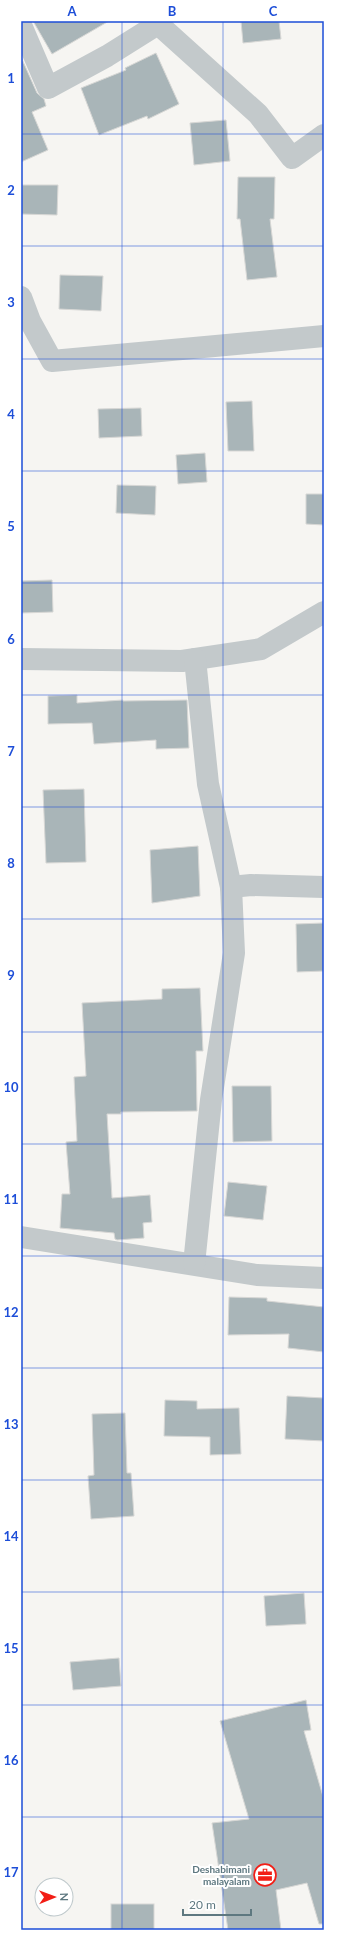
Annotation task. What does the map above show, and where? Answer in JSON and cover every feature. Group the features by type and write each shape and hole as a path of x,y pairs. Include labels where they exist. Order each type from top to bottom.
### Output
{"street":[{"path":"21,25 48,88 107,56 158,24 258,114 292,158 324,135"},
{"path":"21,297 30,321 52,361 324,336"},
{"path":"21,659 182,661 261,649 324,612"},
{"path":"194,1264 210,1100 234,953 231,887 208,784 195,659"},
{"path":"231,887 251,885 324,888"},
{"path":"21,1237 257,1275 324,1278"}],"building":[{"path":"33,21 109,21 52,54"},
{"path":"241,21 279,21 281,39 243,43"},
{"path":"156,53 179,104 148,119 147,116 99,135 81,88 126,70 125,68"},
{"path":"21,57 37,93 44,99 46,106 32,112 48,150 21,162"},
{"path":"226,120 230,161 194,165 190,123"},
{"path":"238,177 275,177 274,219 270,219 277,277 247,280 240,219 237,219"},
{"path":"22,185 58,185 57,215 21,214"},
{"path":"60,275 103,276 101,311 59,309"},
{"path":"252,401 254,451 228,451 226,402"},
{"path":"141,408 142,436 99,438 98,409"},
{"path":"205,453 207,482 178,484 176,455"},
{"path":"117,485 156,486 155,515 116,513"},
{"path":"306,494 324,494 324,525 306,524"},
{"path":"52,580 53,612 21,613 21,581"},
{"path":"77,695 77,703 123,700 187,700 189,748 156,749 156,740 94,744 92,723 48,724 48,696"},
{"path":"84,789 86,862 46,863 43,790"},
{"path":"198,846 200,896 152,903 150,850"},
{"path":"324,923 324,971 297,972 296,924"},
{"path":"200,988 203,1051 196,1051 197,1111 121,1112 121,1114 107,1114 112,1198 150,1195 152,1222 143,1223 144,1238 117,1240 115,1239 114,1233 60,1228 62,1194 70,1194 66,1142 77,1141 74,1077 86,1076 82,1003 162,999 162,989"},
{"path":"232,1086 271,1086 272,1141 233,1142"},
{"path":"228,1182 267,1186 263,1220 224,1216"},
{"path":"229,1297 267,1298 267,1301 324,1307 324,1352 288,1348 289,1334 228,1335"},
{"path":"287,1396 324,1398 324,1441 285,1439"},
{"path":"165,1400 197,1401 197,1409 239,1408 241,1454 210,1455 210,1437 164,1436"},
{"path":"125,1413 127,1473 131,1473 134,1516 91,1519 88,1476 94,1475 92,1414"},
{"path":"304,1593 306,1624 266,1626 264,1596"},
{"path":"119,1658 121,1686 73,1690 70,1662"},
{"path":"306,1700 311,1730 304,1731 324,1800 324,1924 319,1924 307,1883 276,1890 281,1930 228,1930 212,1823 249,1819 220,1721"},
{"path":"111,1904 154,1904 154,1930 111,1930"}],"place":[{"name":"Deshabimani malayalam","path":"265,1875"}]}
